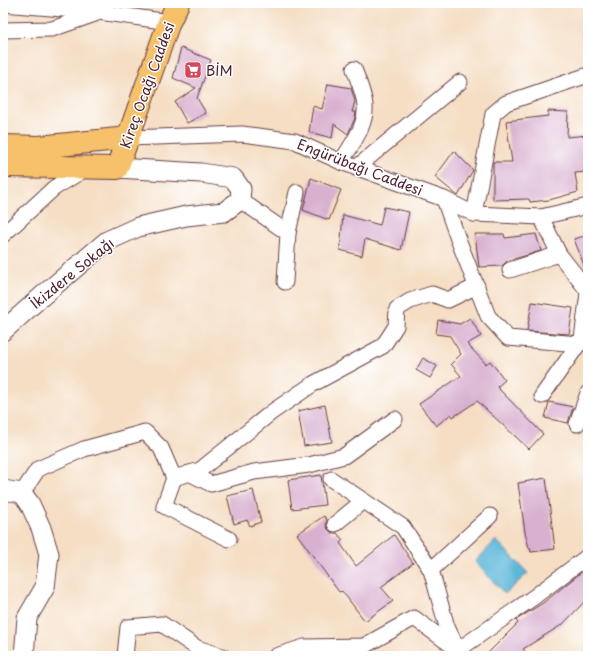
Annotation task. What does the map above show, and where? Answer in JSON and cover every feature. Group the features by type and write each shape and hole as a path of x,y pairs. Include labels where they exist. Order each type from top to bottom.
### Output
{"main road":[{"name":"Kireç Ocağı Caddesi","path":"116,168 169,22 178,3"},
{"path":"3,146 39,147 128,138"},
{"path":"3,166 116,168"}],"street":[{"path":"3,4 99,12 169,22"},
{"path":"3,30 52,29 99,12"},
{"path":"341,162 358,135 365,115 365,104 354,69"},
{"path":"474,214 493,114 506,103 588,75"},
{"path":"356,168 460,82"},
{"name":"Engürübağı Caddesi","path":"128,138 242,134 295,141 341,162 444,200 474,214 541,217 588,206"},
{"path":"3,235 54,188 88,167"},
{"path":"116,168 201,173 233,178 241,189 240,200 288,232"},
{"path":"285,282 288,232 297,192"},
{"name":"İkizdere Sokağı","path":"3,331 107,241 138,227 186,216 224,212 240,200"},
{"path":"444,200 488,316 508,338 583,342"},
{"path":"541,217 559,254 588,292 583,342 542,396"},
{"path":"510,270 559,254"},
{"path":"174,478 200,470 272,412 313,384 383,346 396,326 398,309 410,301 432,294 448,300 477,286"},
{"path":"577,424 588,392"},
{"path":"189,473 211,484 254,472 309,465 344,456 395,419"},
{"path":"22,493 38,469 84,449 145,432 161,448 174,478 164,506 229,540"},
{"path":"331,479 403,527 431,570 447,627 460,653"},
{"path":"3,490 22,493 30,504 41,528 49,554 45,587 28,618 24,656"},
{"path":"335,524 364,501"},
{"path":"431,570 490,516"},
{"path":"460,653 588,556"},
{"path":"276,656 304,647 364,646 414,618 460,653"},
{"path":"124,656 128,627 162,624 197,648 222,656"}],"water":[{"path":"496,540 528,573 505,594 475,562"}],"building":[{"path":"181,48 211,60 197,98 206,113 187,123 175,102 196,88 173,78"},
{"path":"328,84 351,88 355,101 352,112 356,112 348,134 334,124 332,138 309,132 313,106 322,109"},
{"path":"548,111 568,112 567,137 588,135 588,172 575,173 578,192 549,200 530,202 529,199 493,200 493,162 512,162 506,121 548,116"},
{"path":"454,151 473,170 458,196 435,177"},
{"path":"311,178 341,190 329,220 303,210"},
{"path":"384,207 409,212 401,250 365,239 362,256 340,250 343,215 380,225"},
{"path":"475,234 504,234 505,238 536,234 541,251 507,261 502,266 479,267"},
{"path":"588,235 588,273 587,273 574,239"},
{"path":"532,302 573,308 569,334 527,331"},
{"path":"470,318 481,336 467,344 486,364 490,361 505,380 497,387 543,434 529,449 477,401 453,417 451,414 436,426 419,404 461,376 451,364 461,354 450,336 436,334 438,320 460,324"},
{"path":"423,358 437,366 430,378 416,370"},
{"path":"549,402 573,407 568,423 545,418"},
{"path":"325,405 332,442 304,446 298,411"},
{"path":"321,475 325,505 292,509 288,480"},
{"path":"546,478 555,549 531,552 525,532 518,483"},
{"path":"253,490 261,522 250,526 247,520 234,524 227,496"},
{"path":"324,516 327,520 326,525 328,529 332,533 337,533 343,540 340,543 356,566 394,535 413,563 381,587 393,601 365,621 342,591 339,592 297,534"},
{"path":"588,567 588,598 563,624 523,649 529,656 485,656 518,623 516,620 543,603"}],"place":[{"name":"BİM","path":"193,70"}]}
